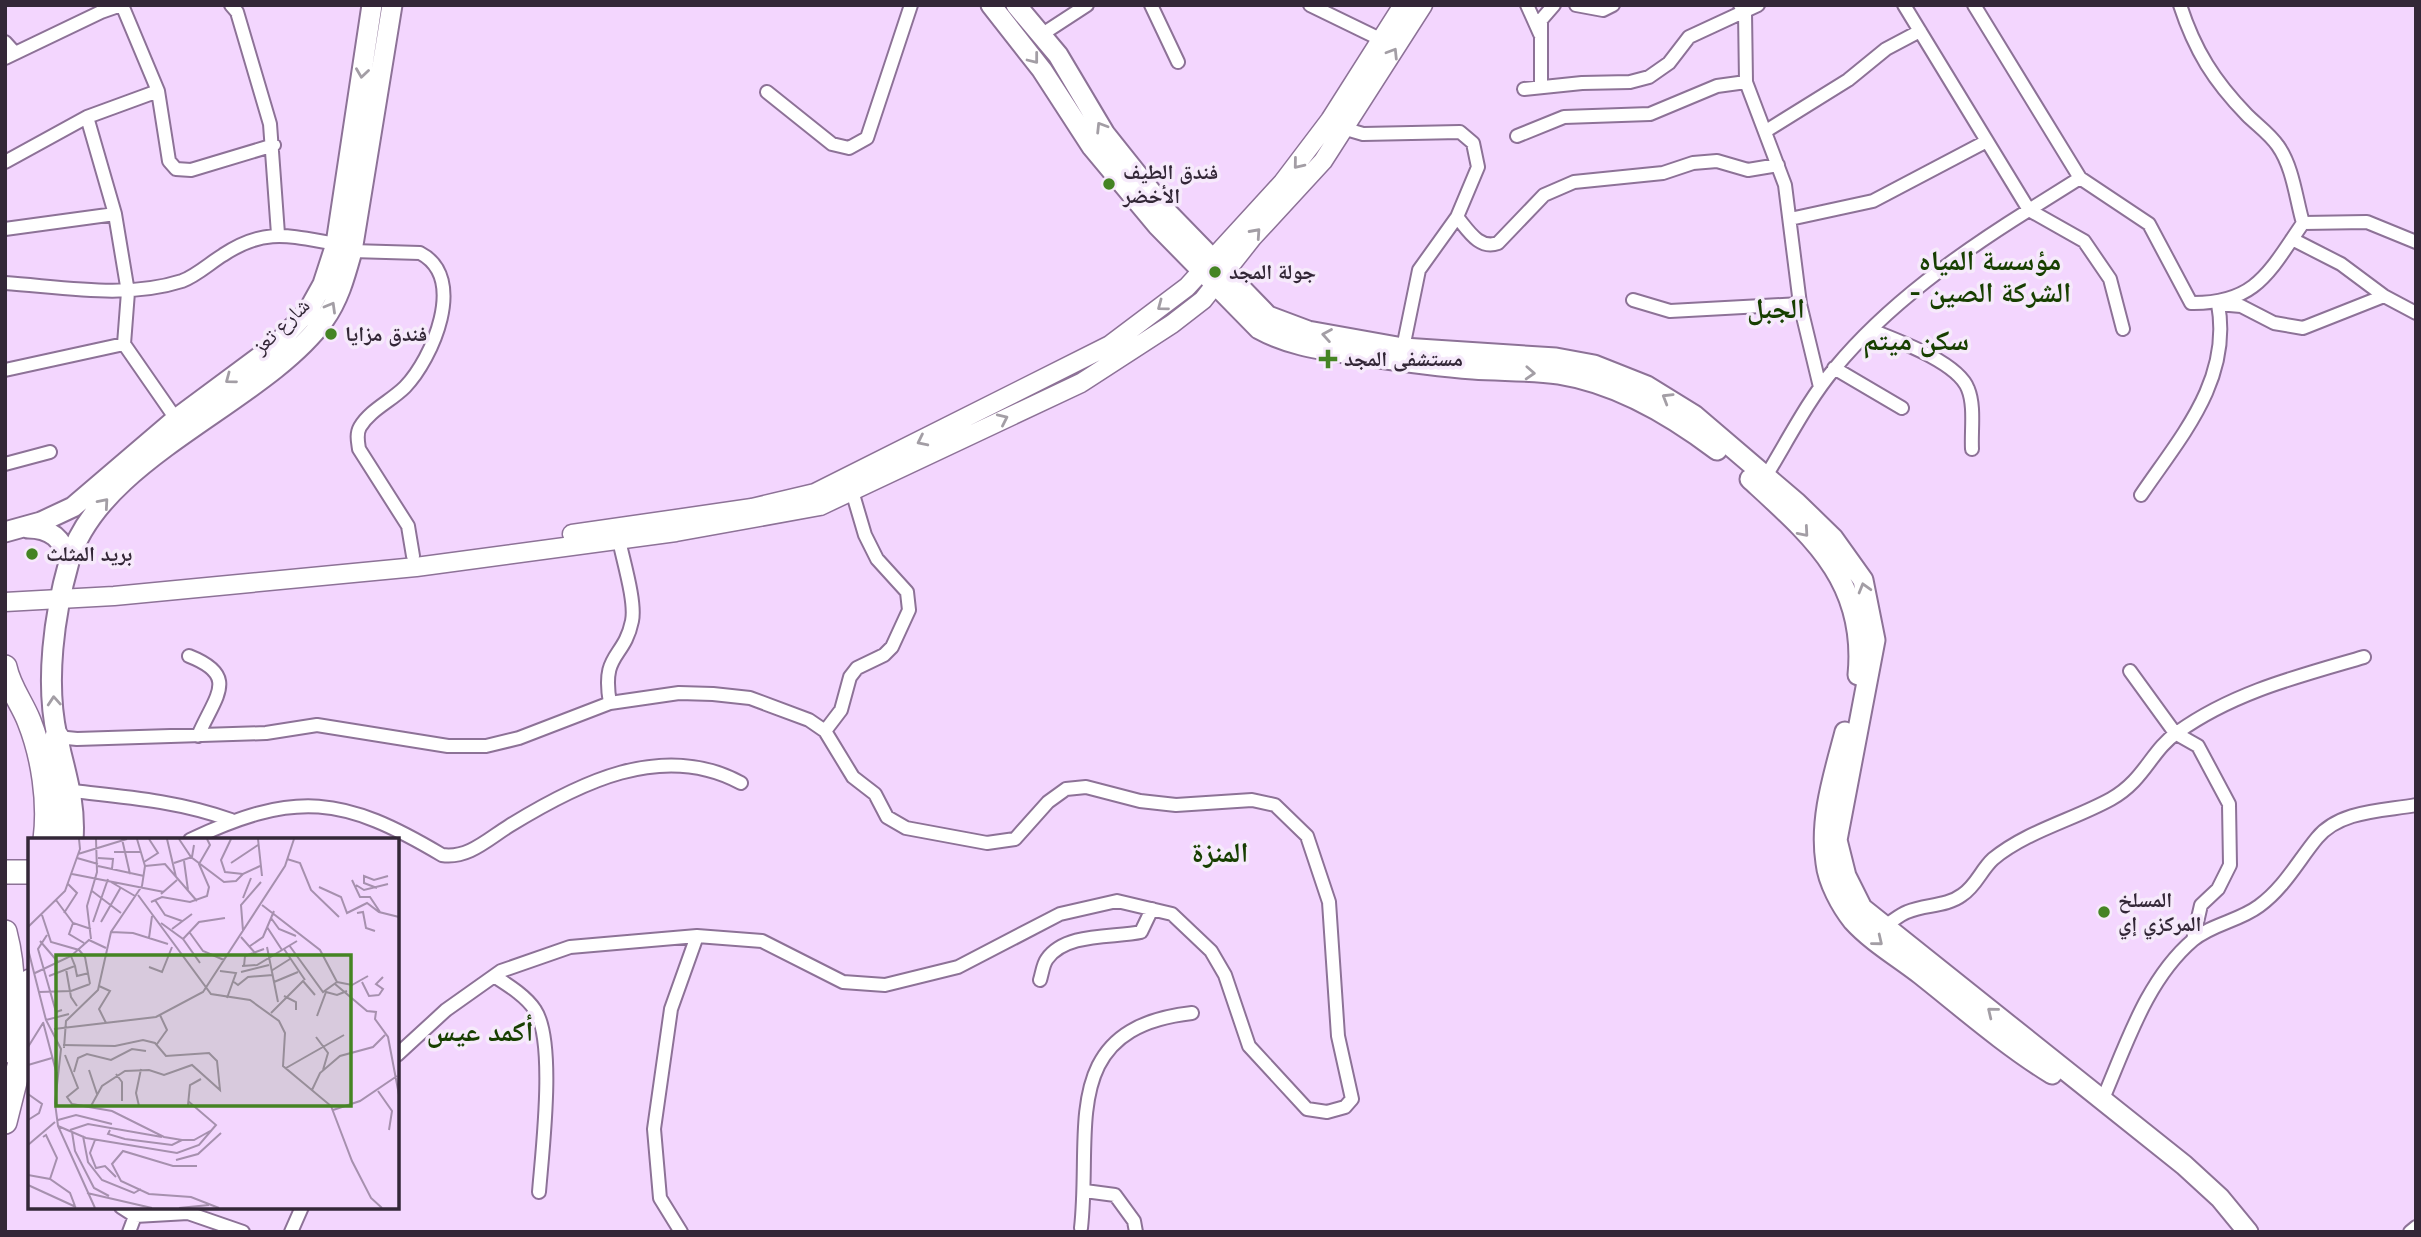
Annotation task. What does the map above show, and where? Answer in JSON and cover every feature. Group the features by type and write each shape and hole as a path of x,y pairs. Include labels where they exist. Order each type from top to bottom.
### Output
{"highway":[{"path":"5,667 35,743 50,836"},
{"path":"50,836 62,804 57,737"},
{"path":"5,872 28,872"},
{"path":"5,932 12,976 12,1011 20,1040"},
{"path":"5,1122 28,993"}],"main road":[{"name":"شارع تعز","path":"73,838 75,815 72,791 57,737 52,673 69,561 91,519 120,486 270,370 324,320 342,289 344,247 372,5"},
{"name":"شارع تعز","path":"11,531 58,515 295,328 344,247 393,5"},
{"path":"991,5 1042,70 1092,147 1157,225 1213,274 1268,316 1287,325 1403,348 1556,358 1594,365 1647,386 1694,415 1833,538 1863,580 1875,640 1837,840 1846,876 1862,908 1951,989"},
{"path":"1016,5 1058,55 1105,134 1259,329 1277,339 1306,347 1429,366 1559,374 1596,383 1640,401 1690,429 1727,457 1789,514 1842,577 1855,616 1860,648 1856,690 1829,790 1826,864 1839,898 1853,921 1951,989 2102,1101 2202,1182 2248,1232"},
{"path":"5,602 413,556 752,508 816,493 1081,383 1172,324 1325,144 1403,5"},
{"path":"1325,144 1346,129 1423,5"},
{"path":"5,593 63,595 416,567 777,516 820,506 963,430"},
{"path":"69,561 75,523 91,491"},
{"path":"11,531 36,528 52,533 64,546 69,561"}],"street":[{"path":"5,42 10,55 99,9 122,5 158,92 169,161 176,169 191,170 274,145"},
{"path":"231,5 237,12 274,145 278,234"},
{"path":"767,92 832,144 849,148 867,138 911,5"},
{"path":"1041,35 1087,5"},
{"path":"1151,5 1178,62"},
{"path":"1310,5 1382,40"},
{"path":"1527,5 1542,38"},
{"path":"1541,87 1541,20 1554,5"},
{"path":"1576,5 1603,10 1613,5"},
{"path":"1524,89 1630,82 1649,77 1670,63 1689,37 1742,9 1758,5"},
{"path":"1904,5 2029,210 2084,241 2110,279 2123,329"},
{"path":"1974,5 2080,178 2149,224 2191,303 2241,306 2274,323 2303,328 2384,296"},
{"path":"2180,5 2192,42 2208,69 2278,144 2286,160 2303,223 2254,289 2218,304"},
{"path":"1742,9 1746,82 1778,166 1790,219 1800,304 1820,387"},
{"path":"1766,131 1849,80 1886,49 1920,31"},
{"path":"1517,136 1572,116 1634,117 1650,114 1717,86 1746,82"},
{"path":"5,162 87,117 158,92"},
{"path":"87,117 115,214 128,292 124,344 177,419"},
{"path":"1346,129 1363,134 1460,132 1473,143 1478,167 1457,217 1419,270 1403,348"},
{"path":"1790,219 1874,201 1987,141"},
{"path":"1457,217 1477,241 1490,246 1498,243 1544,195 1574,182 1663,173 1717,161 1748,170 1778,166"},
{"path":"1766,476 1820,387 1834,368 1871,330 1932,278 1990,234 2080,178"},
{"path":"5,229 115,214"},
{"path":"2303,223 2367,222 2416,242"},
{"path":"5,283 128,292 184,281 236,246 278,234 344,247 420,253 429,258 437,269 444,293 441,320 425,362 404,388 359,429 357,439 359,449 408,526 413,556"},
{"path":"2292,239 2341,264 2384,296 2416,313"},
{"path":"1633,300 1670,311 1800,304"},
{"path":"2141,495 2203,404 2218,366 2222,326 2218,304"},
{"path":"1871,330 1935,356 1964,382 1971,401 1972,449"},
{"path":"5,370 124,344"},
{"path":"1834,368 1902,408"},
{"path":"5,464 50,452"},
{"path":"825,731 841,710 850,677 857,668 884,655 892,647 909,610 907,592 877,559 865,535 852,491"},
{"path":"610,703 606,678 613,656 627,638 633,618 619,540"},
{"path":"189,656 210,664 218,671 221,681 198,736"},
{"path":"1884,926 1907,912 1944,904 1961,896 1977,883 1992,860 2134,785 2175,733 2261,687 2364,657"},
{"path":"2130,671 2175,733 2198,746 2229,804 2230,865 2218,889 2201,905 2193,940"},
{"path":"57,737 77,739 266,733 317,725 448,746 486,746 519,738 610,703 679,693 750,698 799,716 825,731 853,778 875,794 887,817 906,828 949,837 987,843 1015,839 1048,802 1066,789 1086,787 1140,801 1176,804 1252,800 1275,805 1307,836 1329,902 1338,1036 1352,1099 1345,1107 1327,1112 1307,1109 1249,1046 1225,975 1211,951 1172,914 1117,901 1060,914 958,967 885,985 843,982 762,941 698,936 570,947 494,976 446,1010 399,1053"},
{"path":"194,838 231,820 256,812 301,806 336,808 367,815 442,855 454,857 474,849 572,789 623,771 671,765 699,769 741,783"},
{"path":"72,791 151,799 200,808 231,820"},
{"path":"2102,1101 2145,1002 2168,968 2193,940 2259,906 2286,880 2318,836 2332,825 2361,813 2416,804"},
{"path":"75,815 84,838"},
{"path":"1040,980 1047,959 1064,946 1104,935 1141,932 1152,909"},
{"path":"681,1232 660,1198 654,1129 671,1009 698,936"},
{"path":"494,976 536,1011 544,1041 546,1108 539,1192"},
{"path":"1081,1228 1085,1191 1083,1112 1098,1061 1126,1032 1163,1016 1192,1013"},
{"path":"1085,1191 1115,1195 1134,1220 1136,1232"},
{"path":"124,1209 135,1216 188,1213 243,1232"},
{"path":"291,1232 301,1209"},
{"path":"129,1232 135,1216"},
{"path":"2410,1232 2416,1227"}],"place":[{"name":"فندق الطيف الأخضر","path":"1109,184"},
{"name":"جولة المجد","path":"1215,272"},
{"name":"فندق مزايا","path":"331,334"},
{"name":"مستشفى المجد","path":"1328,359"},
{"name":"بريد المثلث","path":"32,554"},
{"name":"المسلخ المركزي إي","path":"2104,912"}],"district":[{"name":"مؤسسة المياه - الشركة الصين","path":"1990,276"},
{"name":"الجبل","path":"1776,308"},
{"name":"سكن ميتم","path":"1916,340"},
{"name":"المنزة","path":"1220,852"},
{"name":"أكمد عيس","path":"480,1031"}]}
